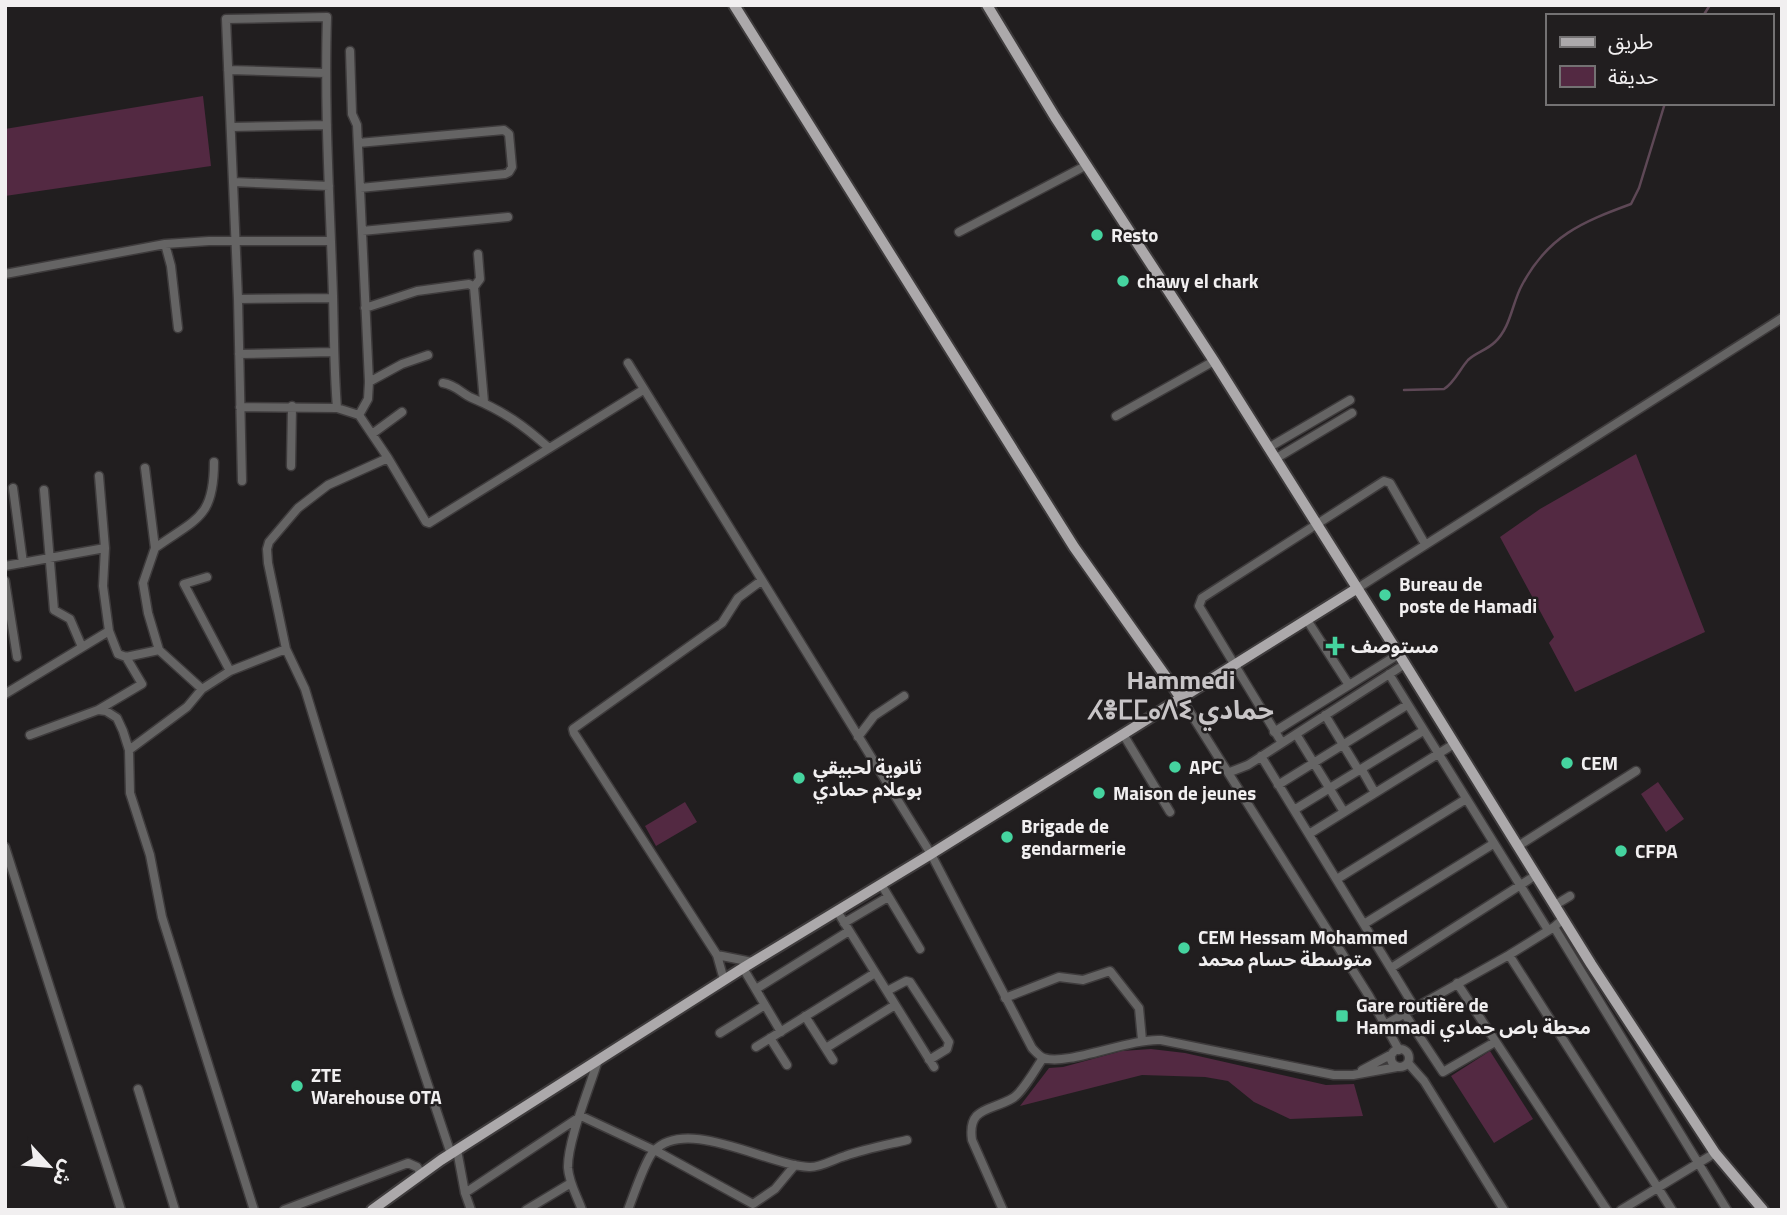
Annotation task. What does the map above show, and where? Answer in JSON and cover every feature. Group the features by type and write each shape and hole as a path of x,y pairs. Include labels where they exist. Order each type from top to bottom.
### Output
{"main road":[{"path":"734,5 1074,547 1181,698"},
{"path":"987,5 1402,659 1563,919 1715,1153 1763,1210"},
{"path":"372,1210 421,1173 747,965 931,854 1356,589"}],"street":[{"path":"242,481 239,299 226,19 327,17 325,73 333,298 332,352 337,408"},
{"path":"350,51 352,114 357,125 369,382 368,399 359,415"},
{"path":"228,70 325,73"},
{"path":"231,127 327,125"},
{"path":"358,143 504,130 509,134 512,164 505,174 360,188"},
{"path":"960,232 1087,165"},
{"path":"233,182 329,186"},
{"path":"362,231 508,217"},
{"path":"5,274 165,244 330,241"},
{"path":"165,244 171,266 178,328"},
{"path":"365,308 417,291 471,286 480,279 478,254"},
{"path":"471,286 484,402"},
{"path":"239,299 333,298"},
{"path":"1356,589 1782,318"},
{"path":"239,354 332,352"},
{"path":"369,382 402,364 428,355"},
{"path":"1116,416 1213,361"},
{"path":"628,363 931,854 1032,1048 1043,1058 1060,1060 1142,1040 1167,1041 1325,1074 1353,1075 1404,1067 1408,1063"},
{"path":"443,383 454,385 462,392 519,421 549,448"},
{"path":"240,407 337,408 359,415 429,523 643,390"},
{"path":"1268,448 1350,400"},
{"path":"291,466 292,406"},
{"path":"372,434 402,412"},
{"path":"1275,459 1352,413"},
{"path":"388,458 328,485 299,508 269,542 268,563 286,649 305,689 398,995 454,1152 471,1210"},
{"path":"155,548 203,513 211,500 215,462"},
{"path":"145,468 155,548 143,583 148,613 159,650 202,689"},
{"path":"30,735 98,710 142,684 125,657 118,654 109,631 103,586 105,548 99,476"},
{"path":"1282,743 1199,602 1315,523 1384,481 1388,481 1425,544"},
{"path":"13,488 23,563"},
{"path":"44,490 54,610 70,619 82,647"},
{"path":"5,566 105,548"},
{"path":"207,577 184,584 230,671"},
{"path":"5,581 17,657"},
{"path":"724,980 717,955 573,729 722,623 738,598 761,581"},
{"path":"1307,620 1349,685"},
{"path":"5,694 109,631"},
{"path":"129,750 187,707 202,689 230,671 286,649"},
{"path":"125,657 159,650"},
{"path":"1230,772 1248,765 1389,674 1402,659"},
{"path":"1275,732 1349,685 1402,659"},
{"path":"1389,674 1493,844 1551,929 1727,1210"},
{"path":"858,737 874,716 904,696"},
{"path":"1181,698 1386,1024 1395,1052 1392,1062 1397,1067"},
{"path":"1278,785 1407,705"},
{"path":"98,710 106,711 117,718 129,750 130,793 150,855 162,917 254,1210"},
{"path":"1325,715 1375,793"},
{"path":"1294,810 1423,731"},
{"path":"1123,734 1170,812"},
{"path":"1296,734 1344,812"},
{"path":"1309,834 1454,744"},
{"path":"1262,756 1415,1007"},
{"path":"1518,846 1636,771"},
{"path":"1337,878 1466,799"},
{"path":"1364,924 1493,844"},
{"path":"5,847 121,1210"},
{"path":"1391,968 1536,875"},
{"path":"881,884 920,949"},
{"path":"1555,905 1570,896"},
{"path":"755,989 888,897"},
{"path":"837,912 932,1063 949,1044 908,981 906,970"},
{"path":"1386,1024 1509,954 1563,919"},
{"path":"1509,954 1672,1210"},
{"path":"717,955 747,965 755,989 781,1032"},
{"path":"1005,998 1059,976 1083,981 1110,971 1139,1008 1142,1040"},
{"path":"756,1047 875,973"},
{"path":"887,991 908,981"},
{"path":"1457,983 1607,1210"},
{"path":"720,1032 765,1005"},
{"path":"826,1048 895,1005"},
{"path":"1404,1013 1443,1072 1495,1042"},
{"path":"805,1016 833,1060"},
{"path":"770,1038 787,1065"},
{"path":"1353,1075 1395,1052 1408,1054 1408,1063 1424,1082 1504,1210"},
{"path":"1003,1210 972,1140 971,1129 974,1119 982,1110 1015,1097 1043,1058"},
{"path":"582,1210 571,1183 568,1166 572,1142 598,1060"},
{"path":"138,1089 175,1210"},
{"path":"465,1193 581,1116"},
{"path":"581,1116 753,1204 775,1189 795,1165"},
{"path":"628,1210 653,1151 671,1141 684,1139 714,1142 812,1168 847,1155 907,1140"},
{"path":"1621,1210 1715,1153"},
{"path":"284,1210 408,1163 417,1167 421,1173"},
{"path":"526,1210 571,1183"}],"green space":[{"path":"203,96 211,166 5,196 5,129"},
{"path":"1636,454 1705,632 1575,692 1549,643 1554,637 1500,537 1540,509"},
{"path":"1658,782 1684,819 1666,832 1641,794"},
{"path":"685,802 697,822 656,846 645,826"},
{"path":"1151,1049 1185,1053 1326,1085 1354,1084 1363,1116 1290,1119 1254,1102 1228,1081 1205,1077 1142,1075 1020,1106 1049,1068 1063,1067 1122,1051"},
{"path":"1490,1051 1533,1119 1494,1143 1451,1076"}],"waterway":[{"path":"1704,14 1710,5"},
{"path":"1404,390 1444,389 1448,386 1468,360 1492,345 1500,336 1522,285 1543,254 1582,225 1631,204 1639,188 1664,105"}],"place":[{"name":"Resto","path":"1097,235"},
{"name":"chawy el chark","path":"1123,281"},
{"name":"Bureau de poste de Hamadi","path":"1385,595"},
{"name":"مستوصف","path":"1335,646"},
{"name":"CEM","path":"1567,763"},
{"name":"APC","path":"1175,767"},
{"name":"ثانوية لحبيقي بوعلام حمادي","path":"799,778"},
{"name":"Maison de jeunes","path":"1099,793"},
{"name":"Brigade de gendarmerie","path":"1007,837"},
{"name":"CFPA","path":"1621,851"},
{"name":"CEM Hessam Mohammed متوسطة حسام محمد","path":"1184,948"},
{"name":"Gare routière de Hammadi محطة باص حمادي","path":"1342,1016"},
{"name":"ZTE Warehouse OTA","path":"297,1086"}],"district":[{"name":"Hammedi ⵃⴻⵎⵎⴰⴷⵉ حمادي","path":"1181,695"}]}
